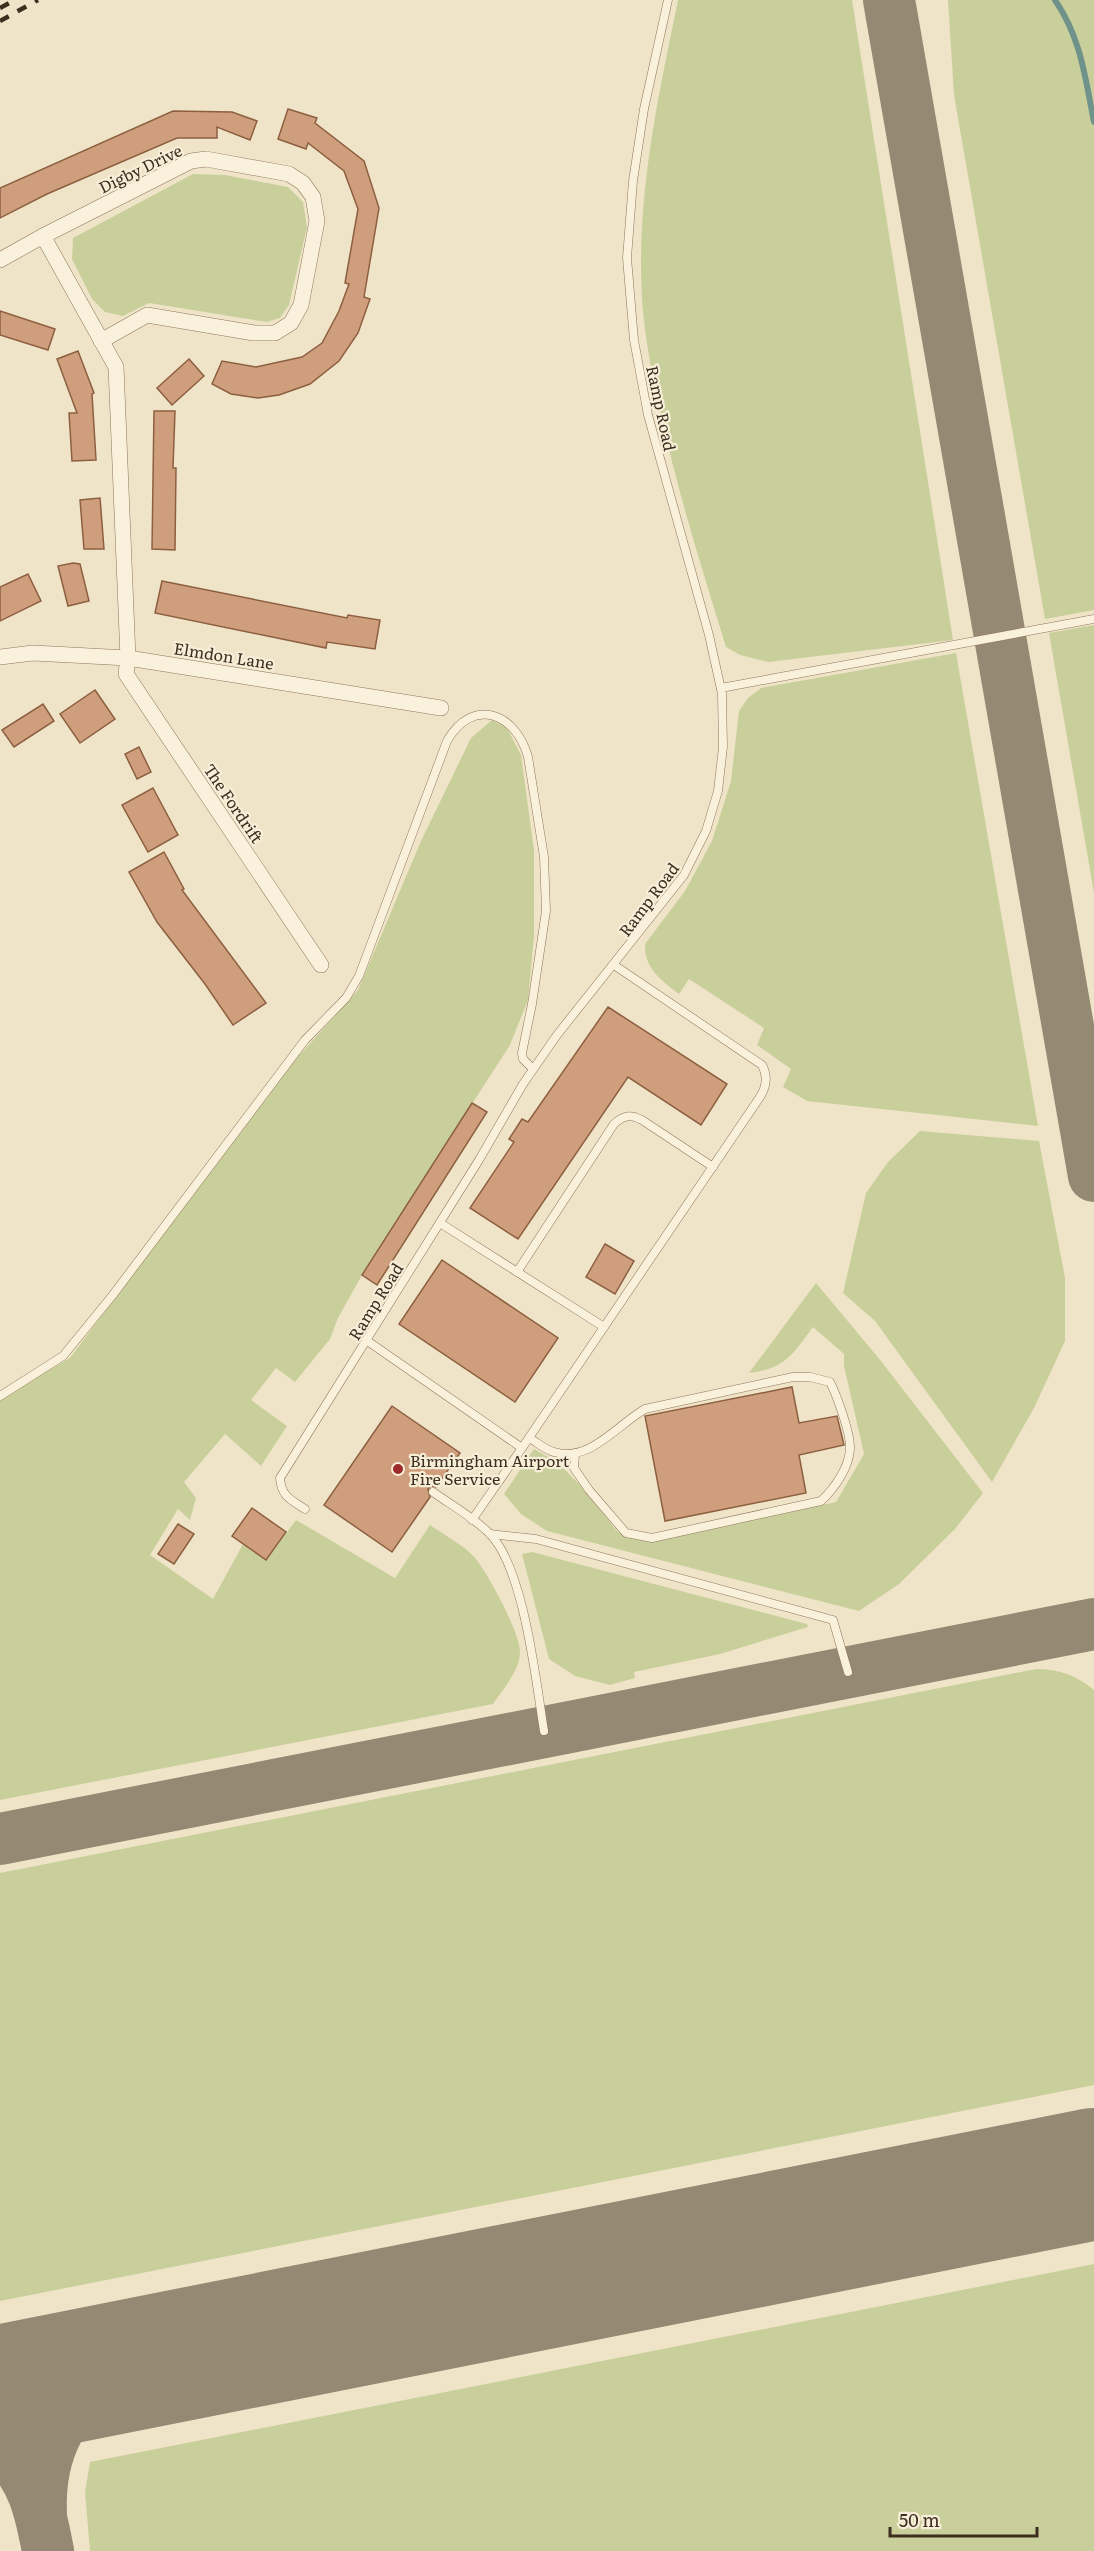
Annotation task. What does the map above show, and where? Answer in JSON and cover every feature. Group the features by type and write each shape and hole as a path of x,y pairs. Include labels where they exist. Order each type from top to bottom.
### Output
{"street":[{"name":"Digby Drive","path":"0,260 191,161 206,159 289,174 303,183 313,197 317,221 301,305 291,323 275,333 254,333 147,315 101,340"},
{"path":"43,236 116,367 128,658"},
{"name":"Elmdon Lane","path":"0,657 33,653 128,658 441,708"},
{"name":"The Fordrift","path":"128,658 126,674 321,965"}],"lane":[{"name":"Ramp Road","path":"305,1509 286,1497 280,1488 280,1478 440,1223 533,1069 557,1035 684,875 706,831 718,791 723,747 721,688 709,635 648,415 634,340 627,258 633,181 644,109 668,0"},
{"path":"721,688 1094,619"},
{"path":"0,1396 63,1356 112,1296 305,1040 346,998 359,976 447,741 454,728 466,718 477,713 488,714 518,733 524,742 530,768 544,857 546,900 540,952 522,1053 533,1069"},
{"path":"472,1520 765,1089 766,1073 762,1065 614,965"},
{"path":"517,1272 614,1124 622,1116 632,1115 642,1120 713,1167"},
{"path":"440,1223 604,1327"},
{"path":"366,1340 522,1448"},
{"path":"529,1438 554,1452 575,1454 605,1440 626,1420 645,1409 810,1377 830,1382 838,1396 851,1447 848,1462 837,1482 831,1492 821,1501 652,1538 626,1533 614,1521 574,1468 575,1454"},
{"path":"433,1492 490,1534 506,1559 520,1595 544,1731"},
{"path":"490,1534 536,1539 833,1620 848,1672"}],"green space":[{"path":"678,0 852,0 953,640 768,662 740,655 726,647 674,470 651,368 643,312 641,260 645,185 656,110"},
{"path":"948,0 1094,0 1094,610 1045,619 954,95"},
{"path":"193,174 225,175 288,187 303,202 307,227 289,305 280,318 267,322 149,303 123,316 105,312 92,299 72,259 73,238"},
{"path":"1094,625 1094,893 1049,633"},
{"path":"956,653 1038,1126 807,1101 783,1087 791,1069 757,1045 764,1028 689,979 679,994 655,973 645,952 645,944 685,891 712,841 731,781 739,711 748,698 761,688"},
{"path":"492,720 507,728 521,755 534,850 534,936 528,1000 510,1045 362,1275 338,1318 330,1339 295,1382 276,1368 251,1400 287,1426 261,1466 225,1434 184,1482 196,1498 190,1520 178,1509 150,1555 213,1599 243,1544 266,1560 296,1520 395,1578 430,1525 460,1544 481,1565 509,1617 518,1642 520,1658 515,1672 493,1704 0,1800 0,1398 70,1358 279,1078 358,990 421,841 471,738"},
{"path":"920,1131 1039,1141 1065,1278 1065,1341 1034,1408 992,1482 875,1321 843,1293 866,1193 888,1162"},
{"path":"816,1283 881,1361 983,1493 955,1529 899,1584 859,1611 547,1531 521,1514 504,1494 534,1449 557,1462 583,1488 618,1532 634,1538 652,1541 836,1502 864,1454 844,1366 844,1354 813,1327 787,1359 771,1368 749,1373"},
{"path":"532,1552 807,1624 808,1627 720,1654 634,1672 635,1678 610,1685 575,1676 549,1659 522,1554"},
{"path":"1036,1669 1067,1674 1081,1680 1094,1690 1094,2085 0,2301 0,1873"},
{"path":"1094,2264 1094,2551 90,2551 85,2492 90,2462"}],"building":[{"path":"288,109 317,118 315,123 364,161 379,208 364,297 370,299 358,333 339,361 310,384 279,395 258,398 231,394 212,384 222,361 256,367 302,357 322,343 339,311 349,284 345,283 358,209 344,171 308,143 306,149 278,139"},
{"path":"173,111 232,112 257,121 250,140 217,127 217,138 177,138 47,194 0,218 0,188"},
{"path":"0,311 55,329 48,350 0,335"},
{"path":"78,351 94,393 92,394 96,460 72,461 69,413 77,413 57,359"},
{"path":"189,359 204,376 172,405 157,388"},
{"path":"154,411 175,411 173,468 176,468 175,550 152,549"},
{"path":"100,498 104,549 84,549 80,500"},
{"path":"80,564 89,601 68,606 58,566"},
{"path":"28,574 41,601 0,621 0,587"},
{"path":"162,581 347,618 348,615 380,620 375,649 327,642 326,648 155,613"},
{"path":"95,690 115,719 80,743 60,714"},
{"path":"43,704 54,721 14,747 2,730"},
{"path":"139,747 151,772 137,779 125,754"},
{"path":"153,788 178,835 148,852 122,805"},
{"path":"164,852 184,889 182,890 266,1003 233,1025 205,984 157,922 129,872"},
{"path":"608,1007 727,1084 701,1125 628,1077 518,1239 470,1208 514,1142 509,1139 522,1119 528,1122"},
{"path":"472,1103 487,1112 377,1285 362,1275"},
{"path":"605,1244 634,1261 615,1294 586,1277"},
{"path":"442,1260 558,1338 515,1402 399,1324"},
{"path":"792,1387 799,1423 837,1416 844,1445 799,1455 806,1493 665,1521 645,1416"},
{"path":"392,1406 460,1453 436,1487 431,1486 428,1489 430,1497 392,1552 324,1505"},
{"path":"252,1508 286,1532 266,1560 232,1536"},
{"path":"178,1524 194,1534 174,1564 158,1554"}],"waterway":[{"path":"1055,0 1064,14 1076,43 1085,74 1094,122"}],"taxiway":[{"path":"889,0 1094,1176"},
{"path":"0,1839 1094,1624"},
{"path":"41,2514 44,2469 59,2428 84,2394 122,2367"},
{"path":"0,2448 11,2458 28,2482 38,2508 48,2551"}],"runway":[{"path":"0,2391 1094,2174"}],"railway":[{"path":"0,8 15,0"},
{"path":"0,21 38,0"}],"place":[{"name":"Birmingham Airport Fire Service","path":"398,1469"}]}
